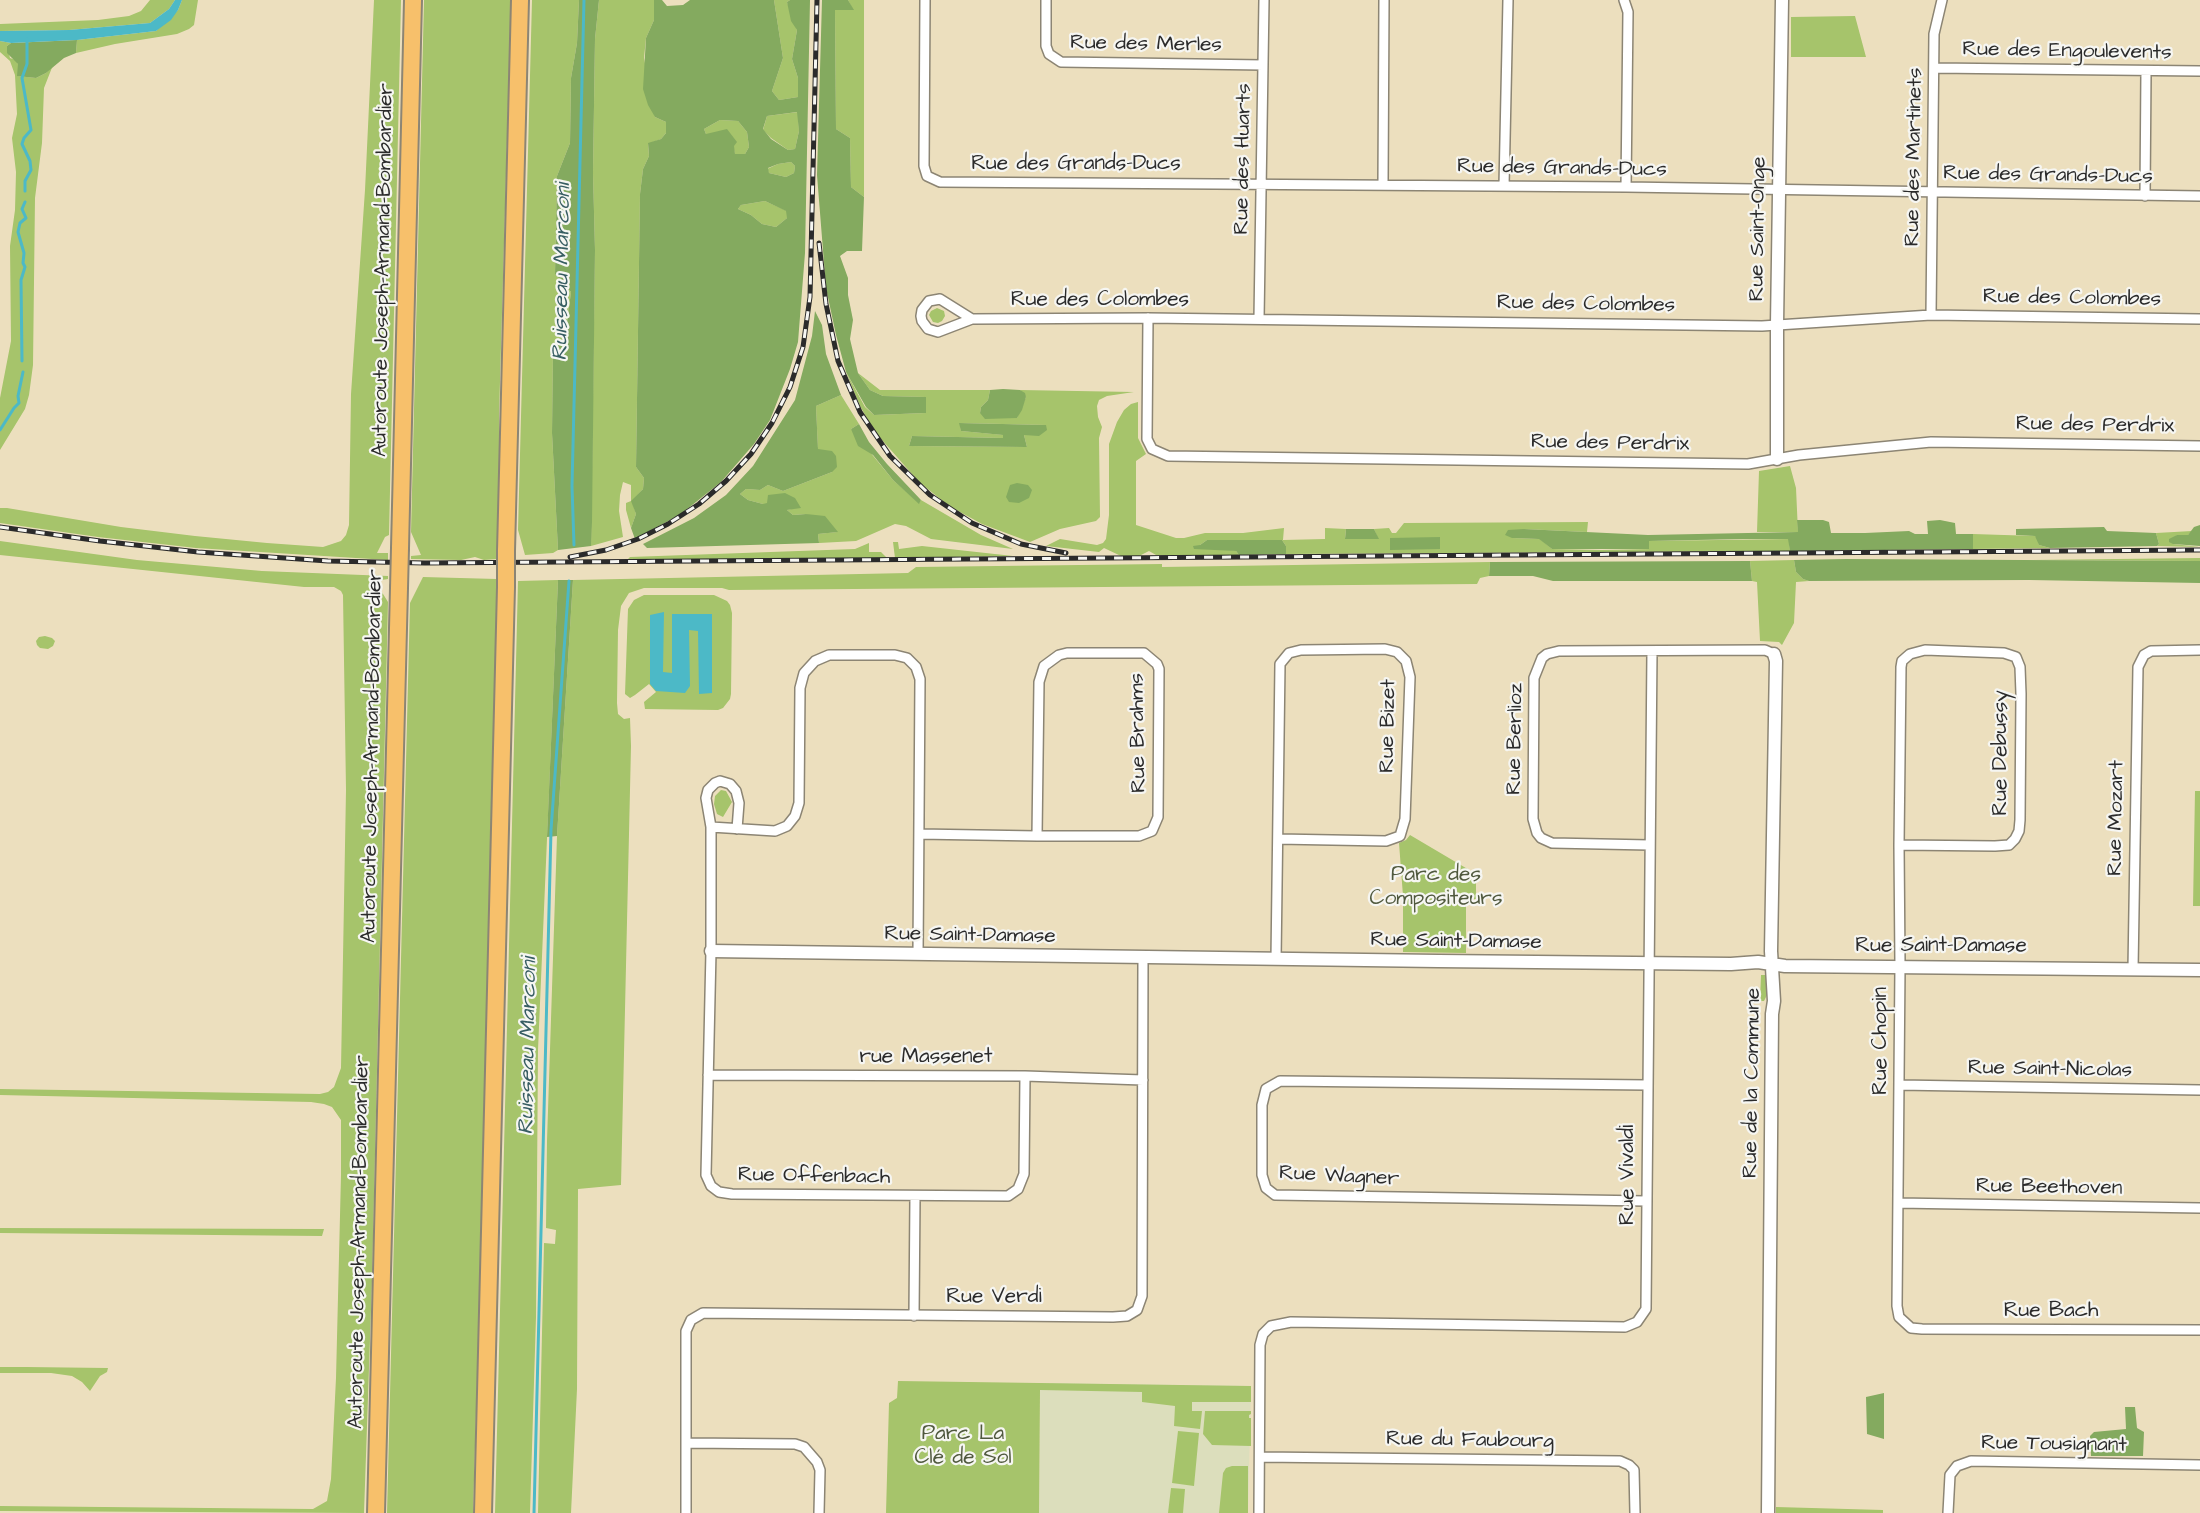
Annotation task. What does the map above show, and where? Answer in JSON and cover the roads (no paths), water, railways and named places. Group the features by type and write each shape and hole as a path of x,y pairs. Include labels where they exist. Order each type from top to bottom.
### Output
{"highway":[{"name":"Autoroute Joseph-Armand-Bombardier","path":"376,1513 413,0"},
{"path":"483,1513 520,0"}],"street":[{"name":"Rue des Grands-Ducs","path":"925,0 924,166 926,174 931,179 940,182 1383,184 2200,196"},
{"name":"Rue des Merles","path":"1046,0 1046,46 1053,57 1065,63 1263,65"},
{"name":"Rue des Huarts","path":"1259,319 1264,0"},
{"path":"1383,184 1384,0"},
{"path":"1504,186 1508,0"},
{"path":"1624,0 1628,12 1626,187"},
{"name":"Rue Saint-Onge","path":"1777,459 1782,0"},
{"name":"Rue des Martinets","path":"1931,315 1934,34 1942,0"},
{"name":"Rue des Engoulevents","path":"1934,68 2200,71"},
{"path":"2145,196 2146,71"},
{"name":"Rue des Colombes","path":"972,319 940,299 929,302 922,310 921,316 925,326 938,332 972,319 1148,318 1777,324 1931,315 2200,319"},
{"name":"Rue des Perdrix","path":"1148,318 1146,433 1152,449 1162,454 1175,456 1748,464 1894,444 1931,442 2200,446"},
{"name":"Rue Bizet","path":"1276,959 1280,669 1282,659 1288,653 1301,650 1385,649 1397,652 1406,661 1410,676 1405,819 1400,836 1386,842 1278,839"},
{"name":"Rue Berlioz","path":"1649,845 1552,843 1541,838 1537,833 1533,819 1534,678 1542,658 1554,652 1765,650 1774,654"},
{"name":"Rue Debussy","path":"1899,845 2009,845 2017,835 2020,815 2020,673 2016,657 2004,653 1931,650 1910,654"},
{"name":"Rue Mozart","path":"2133,969 2138,668 2141,658 2151,651 2200,650"},
{"name":"Rue Vivaldi","path":"1260,1457 1260,1345 1265,1331 1276,1324 1291,1322 1629,1326 1641,1318 1646,1310 1652,651"},
{"name":"Rue Brahms","path":"919,834 1037,836 1139,837 1152,831 1158,817 1159,669 1157,664 1144,653 1067,653 1059,655 1044,666 1039,682 1037,836"},
{"name":"Rue de la Commune","path":"1768,1513 1772,1014 1774,1001 1771,951 1776,661 1774,654"},
{"name":"Rue Chopin","path":"1903,1322 1897,1312 1900,681 1902,661 1910,654"},
{"path":"711,827 781,830 791,822 798,809 800,688 804,673 815,661 830,655 895,655 912,662 920,679 918,954"},
{"name":"Rue Offenbach","path":"737,829 738,796 734,787 723,782 714,783 707,793 711,827 711,951 706,1175 711,1186 719,1192 1008,1196 1018,1189 1024,1174 1025,1077"},
{"name":"Rue Saint-Damase","path":"711,951 1731,964 1753,962 1785,966 2200,970"},
{"name":"Rue Verdi","path":"686,1513 686,1331 691,1320 697,1316 713,1312 1122,1317 1137,1310 1142,1296 1143,957"},
{"name":"rue Massenet","path":"708,1075 1143,1080"},
{"name":"Rue Wagner","path":"1646,1201 1275,1195 1266,1188 1262,1175 1262,1098 1272,1083 1280,1081 1647,1085"},
{"name":"Rue Saint-Nicolas","path":"1899,1085 2200,1090"},
{"path":"914,1316 915,1196"},
{"name":"Rue Beethoven","path":"1898,1203 2200,1208"},
{"name":"Rue Bach","path":"1903,1322 1911,1328 1922,1329 2200,1330"},
{"path":"687,1443 795,1444 804,1447 817,1462 820,1470 819,1513"},
{"path":"1259,1513 1260,1457"},
{"name":"Rue du Faubourg","path":"1260,1457 1620,1461 1629,1464 1634,1470 1635,1513"},
{"name":"Rue Tousignant","path":"1948,1513 1950,1475 1957,1466 1964,1463 1978,1461 2200,1465"}],"water":[{"path":"175,0 182,0 178,10 171,20 156,31 77,40 11,43 0,41 0,31 69,30 150,23 169,9"},
{"path":"664,612 663,672 672,673 672,614 712,614 712,693 699,694 698,631 689,630 690,686 685,693 656,691 650,684 650,615"}],"waterway":[{"name":"Ruisseau Marconi","path":"574,545 572,486 584,0"},
{"path":"25,191 25,181 31,170 30,161 22,144 31,130 22,78 27,64 27,39"},
{"path":"22,361 21,280 25,267 18,232 20,223 26,218 22,209 25,202"},
{"path":"0,430 19,403 18,396 23,372"},
{"name":"Ruisseau Marconi","path":"534,1513 551,830 569,581"}],"railway":[{"path":"570,557 606,550 638,539 668,524 699,504 726,481 751,454 772,423 790,387 803,347 810,297 817,0"},
{"path":"819,243 826,304 838,361 860,412 890,456 930,495 972,523 1021,544 1066,553"},
{"path":"0,527 198,552 328,561 425,563 2200,550"}],"park label":[{"name":"Parc des Compositeurs","path":"1436,888"},
{"name":"Parc La Clé de Sol","path":"963,1447"}]}
